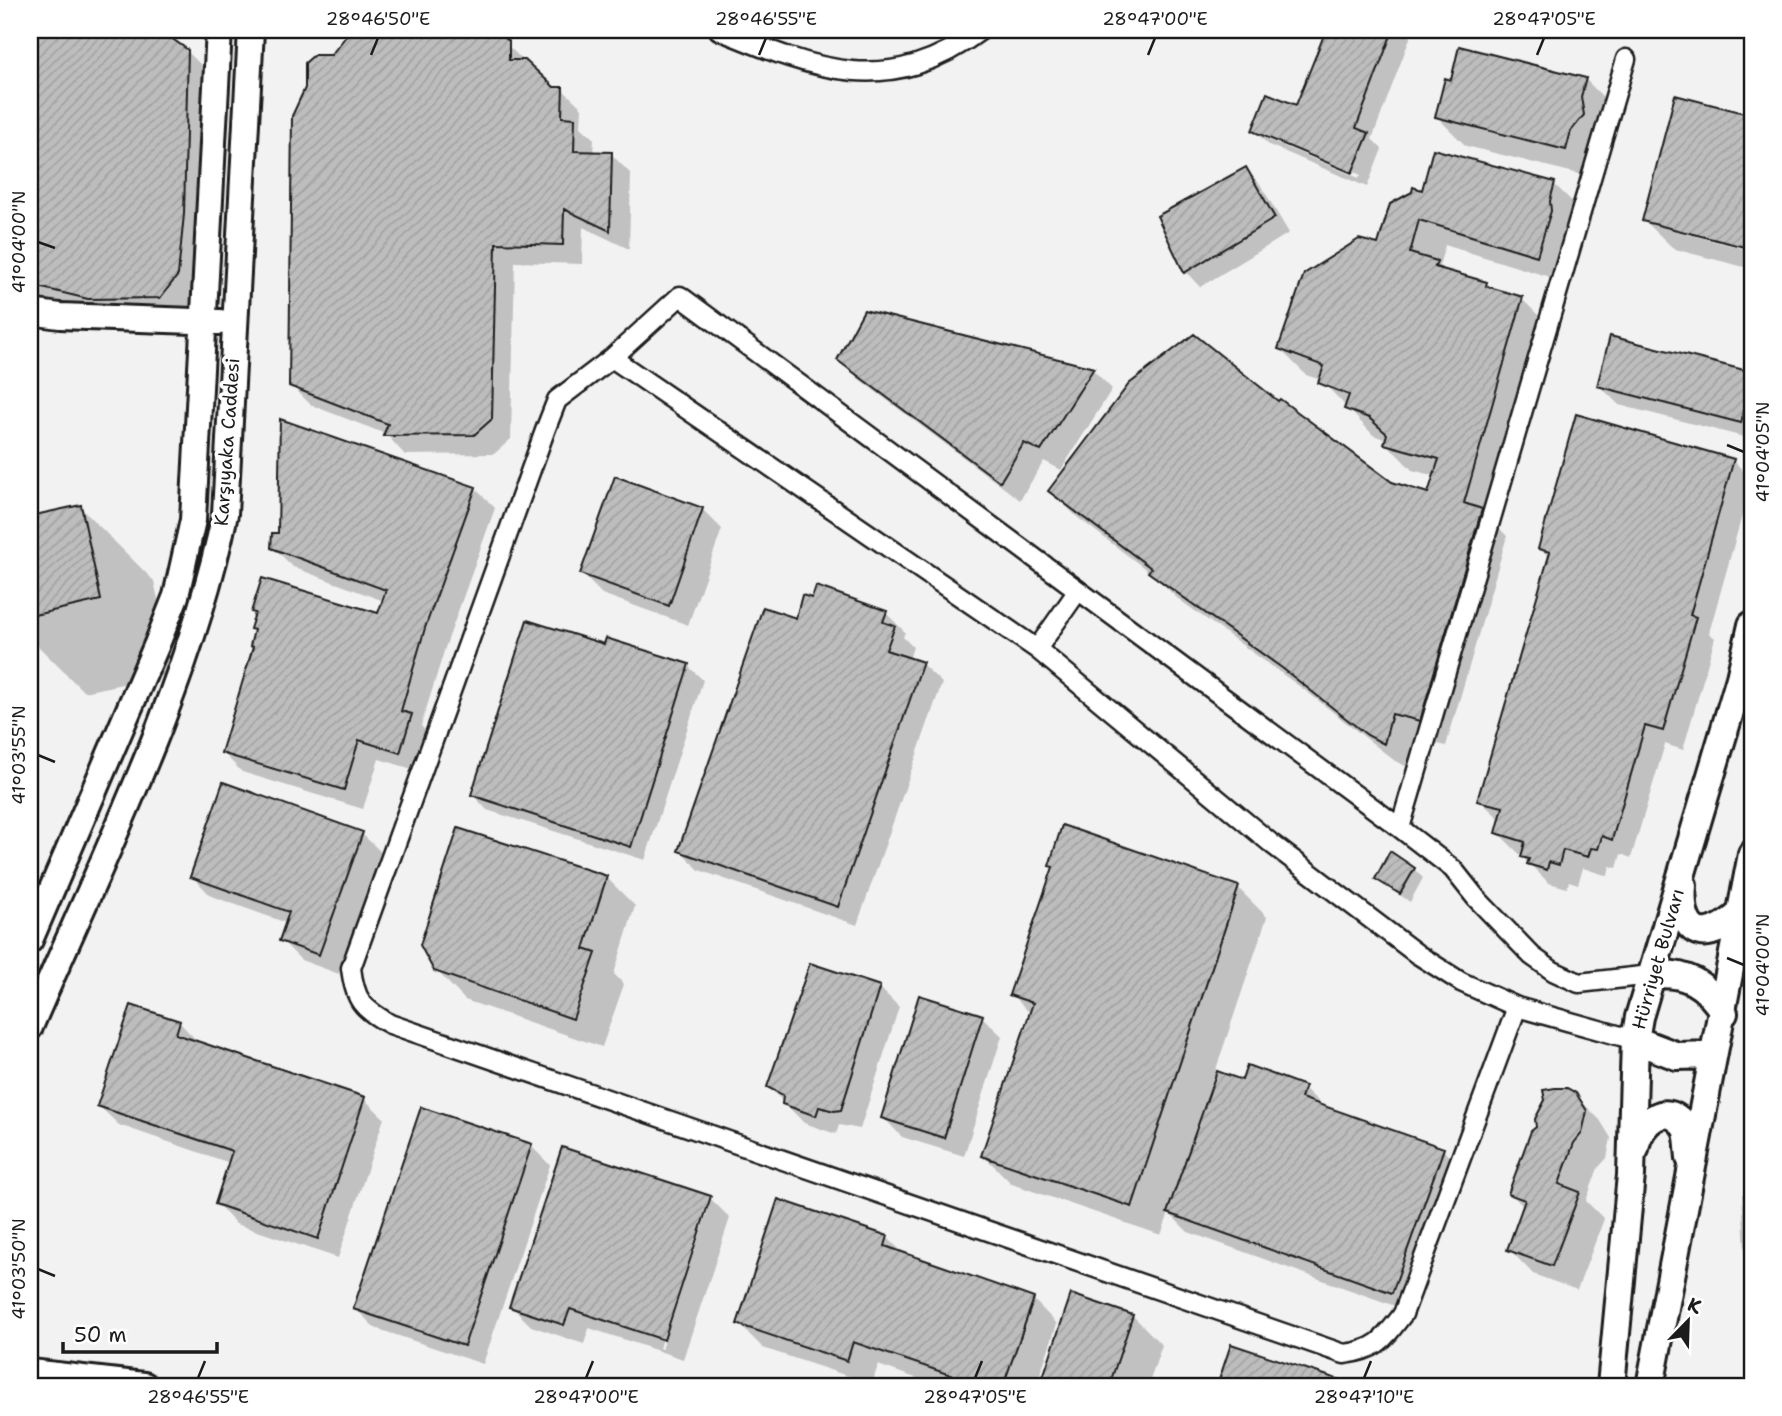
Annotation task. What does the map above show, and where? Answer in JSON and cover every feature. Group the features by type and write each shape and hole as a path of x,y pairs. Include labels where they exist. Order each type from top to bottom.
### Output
{"main road":[{"name":"Karşıyaka Caddesi","path":"30,940 106,768 176,596 193,520 219,30"},
{"name":"Karşıyaka Caddesi","path":"30,1027 163,713 212,575 225,514 251,30"},
{"path":"30,312 61,316 235,323"},
{"name":"Hürriyet Bulvarı","path":"1611,1386 1632,1175 1635,1040 1651,975 1684,869 1752,625"},
{"path":"1650,1386 1713,1055 1724,1013 1752,854"},
{"path":"1684,869 1682,906 1687,925 1696,931 1709,934 1723,929 1740,914"},
{"path":"1651,975 1672,972 1690,979 1708,990 1724,1013"},
{"path":"1635,1040 1677,1056 1713,1055"},
{"path":"1632,1175 1640,1129 1649,1119 1662,1115 1676,1119 1686,1129 1692,1164"},
{"path":"1657,1350 1661,1386"},
{"path":"30,1373 144,1386"}],"street":[{"path":"719,30 810,64 853,73 889,72 926,61 954,50 981,30"},
{"path":"1400,828 1626,59"},
{"path":"1517,1007 1403,1314 1388,1334 1367,1351 1344,1354 390,1024 367,1011 354,993 351,968 557,400 612,358 680,296 1077,592 1400,828 1453,869 1476,898 1532,956 1553,971 1579,983 1651,975"},
{"path":"612,358 1037,649 1272,844 1417,954 1461,982 1517,1007 1635,1040"},
{"path":"1037,649 1077,592"}],"building":[{"path":"30,30 160,30 188,50 184,214 178,275 160,298 88,299 30,285"},
{"path":"351,30 494,30 509,41 509,60 525,60 554,87 563,87 562,117 575,118 574,151 612,152 610,231 564,209 563,245 496,243 492,419 474,435 383,436 388,424 289,386 292,116 305,88 305,63 314,55 331,55"},
{"path":"1326,30 1393,30 1356,128 1369,133 1352,173 1252,131 1267,93 1296,105"},
{"path":"1459,46 1586,78 1581,97 1584,115 1571,131 1566,150 1435,117 1445,78 1451,80"},
{"path":"1675,95 1752,115 1752,249 1642,221"},
{"path":"1433,149 1555,182 1550,201 1551,211 1537,256 1419,220 1410,253 1437,261 1435,267 1487,282 1486,286 1523,297 1464,503 1482,509 1420,721 1392,714 1384,744 1367,735 1282,668 1148,572 1151,568 1048,491 1129,384 1194,334 1278,401 1280,399 1392,482 1428,493 1439,459 1384,444 1387,434 1369,418 1344,409 1349,395 1318,383 1324,366 1278,349 1304,274 1359,239 1378,244 1390,204 1412,192 1413,187 1422,190"},
{"path":"1246,167 1275,218 1184,273 1157,216"},
{"path":"864,310 1094,368 1041,451 1024,443 1000,482 837,360"},
{"path":"1610,336 1752,372 1741,423 1597,386"},
{"path":"1576,414 1734,459 1690,615 1696,617 1663,731 1645,726 1612,840 1602,836 1598,849 1591,848 1588,857 1563,850 1559,865 1549,862 1547,870 1527,864 1529,859 1521,857 1525,842 1496,833 1503,807 1477,801 1550,552 1538,549"},
{"path":"280,419 476,487 425,628 401,711 412,714 400,753 359,740 344,790 221,753 253,647 250,646 254,630 250,629 255,613 251,612 262,578 378,613 386,590 271,548 272,533 278,533"},
{"path":"615,476 703,508 669,606 580,574"},
{"path":"81,505 101,600 30,616 30,516"},
{"path":"816,586 887,611 883,622 895,626 886,650 923,662 838,907 678,851 763,607 796,618 802,595 812,598"},
{"path":"527,620 604,644 606,638 689,664 631,847 471,795"},
{"path":"223,782 363,832 319,955 279,941 289,912 190,877"},
{"path":"1062,825 1239,886 1132,1207 981,1156 1033,1003 1009,995 1053,867 1049,866"},
{"path":"458,828 607,876 584,949 596,953 573,1019 434,971 420,945"},
{"path":"1390,851 1415,868 1400,894 1375,879"},
{"path":"810,963 880,986 841,1110 819,1107 816,1116 782,1104 783,1095 767,1087"},
{"path":"919,995 983,1015 944,1138 881,1118"},
{"path":"131,1005 180,1021 176,1034 365,1097 318,1239 215,1204 232,1151 97,1106"},
{"path":"1247,1065 1305,1086 1301,1098 1444,1148 1392,1293 1167,1213 1217,1071 1242,1080"},
{"path":"1567,1088 1576,1093 1587,1111 1582,1133 1574,1143 1559,1184 1580,1192 1552,1266 1507,1250 1525,1200 1508,1194 1531,1131 1536,1127 1535,1119 1545,1100 1543,1090"},
{"path":"421,1107 532,1144 464,1346 353,1309"},
{"path":"562,1147 711,1196 664,1340 570,1309 564,1325 509,1307"},
{"path":"778,1199 888,1236 885,1246 1034,1298 1003,1386 983,1386 853,1342 847,1361 737,1324"},
{"path":"1071,1294 1133,1315 1109,1386 1040,1386"},
{"path":"1231,1344 1349,1383 1348,1386 1217,1386"}]}
